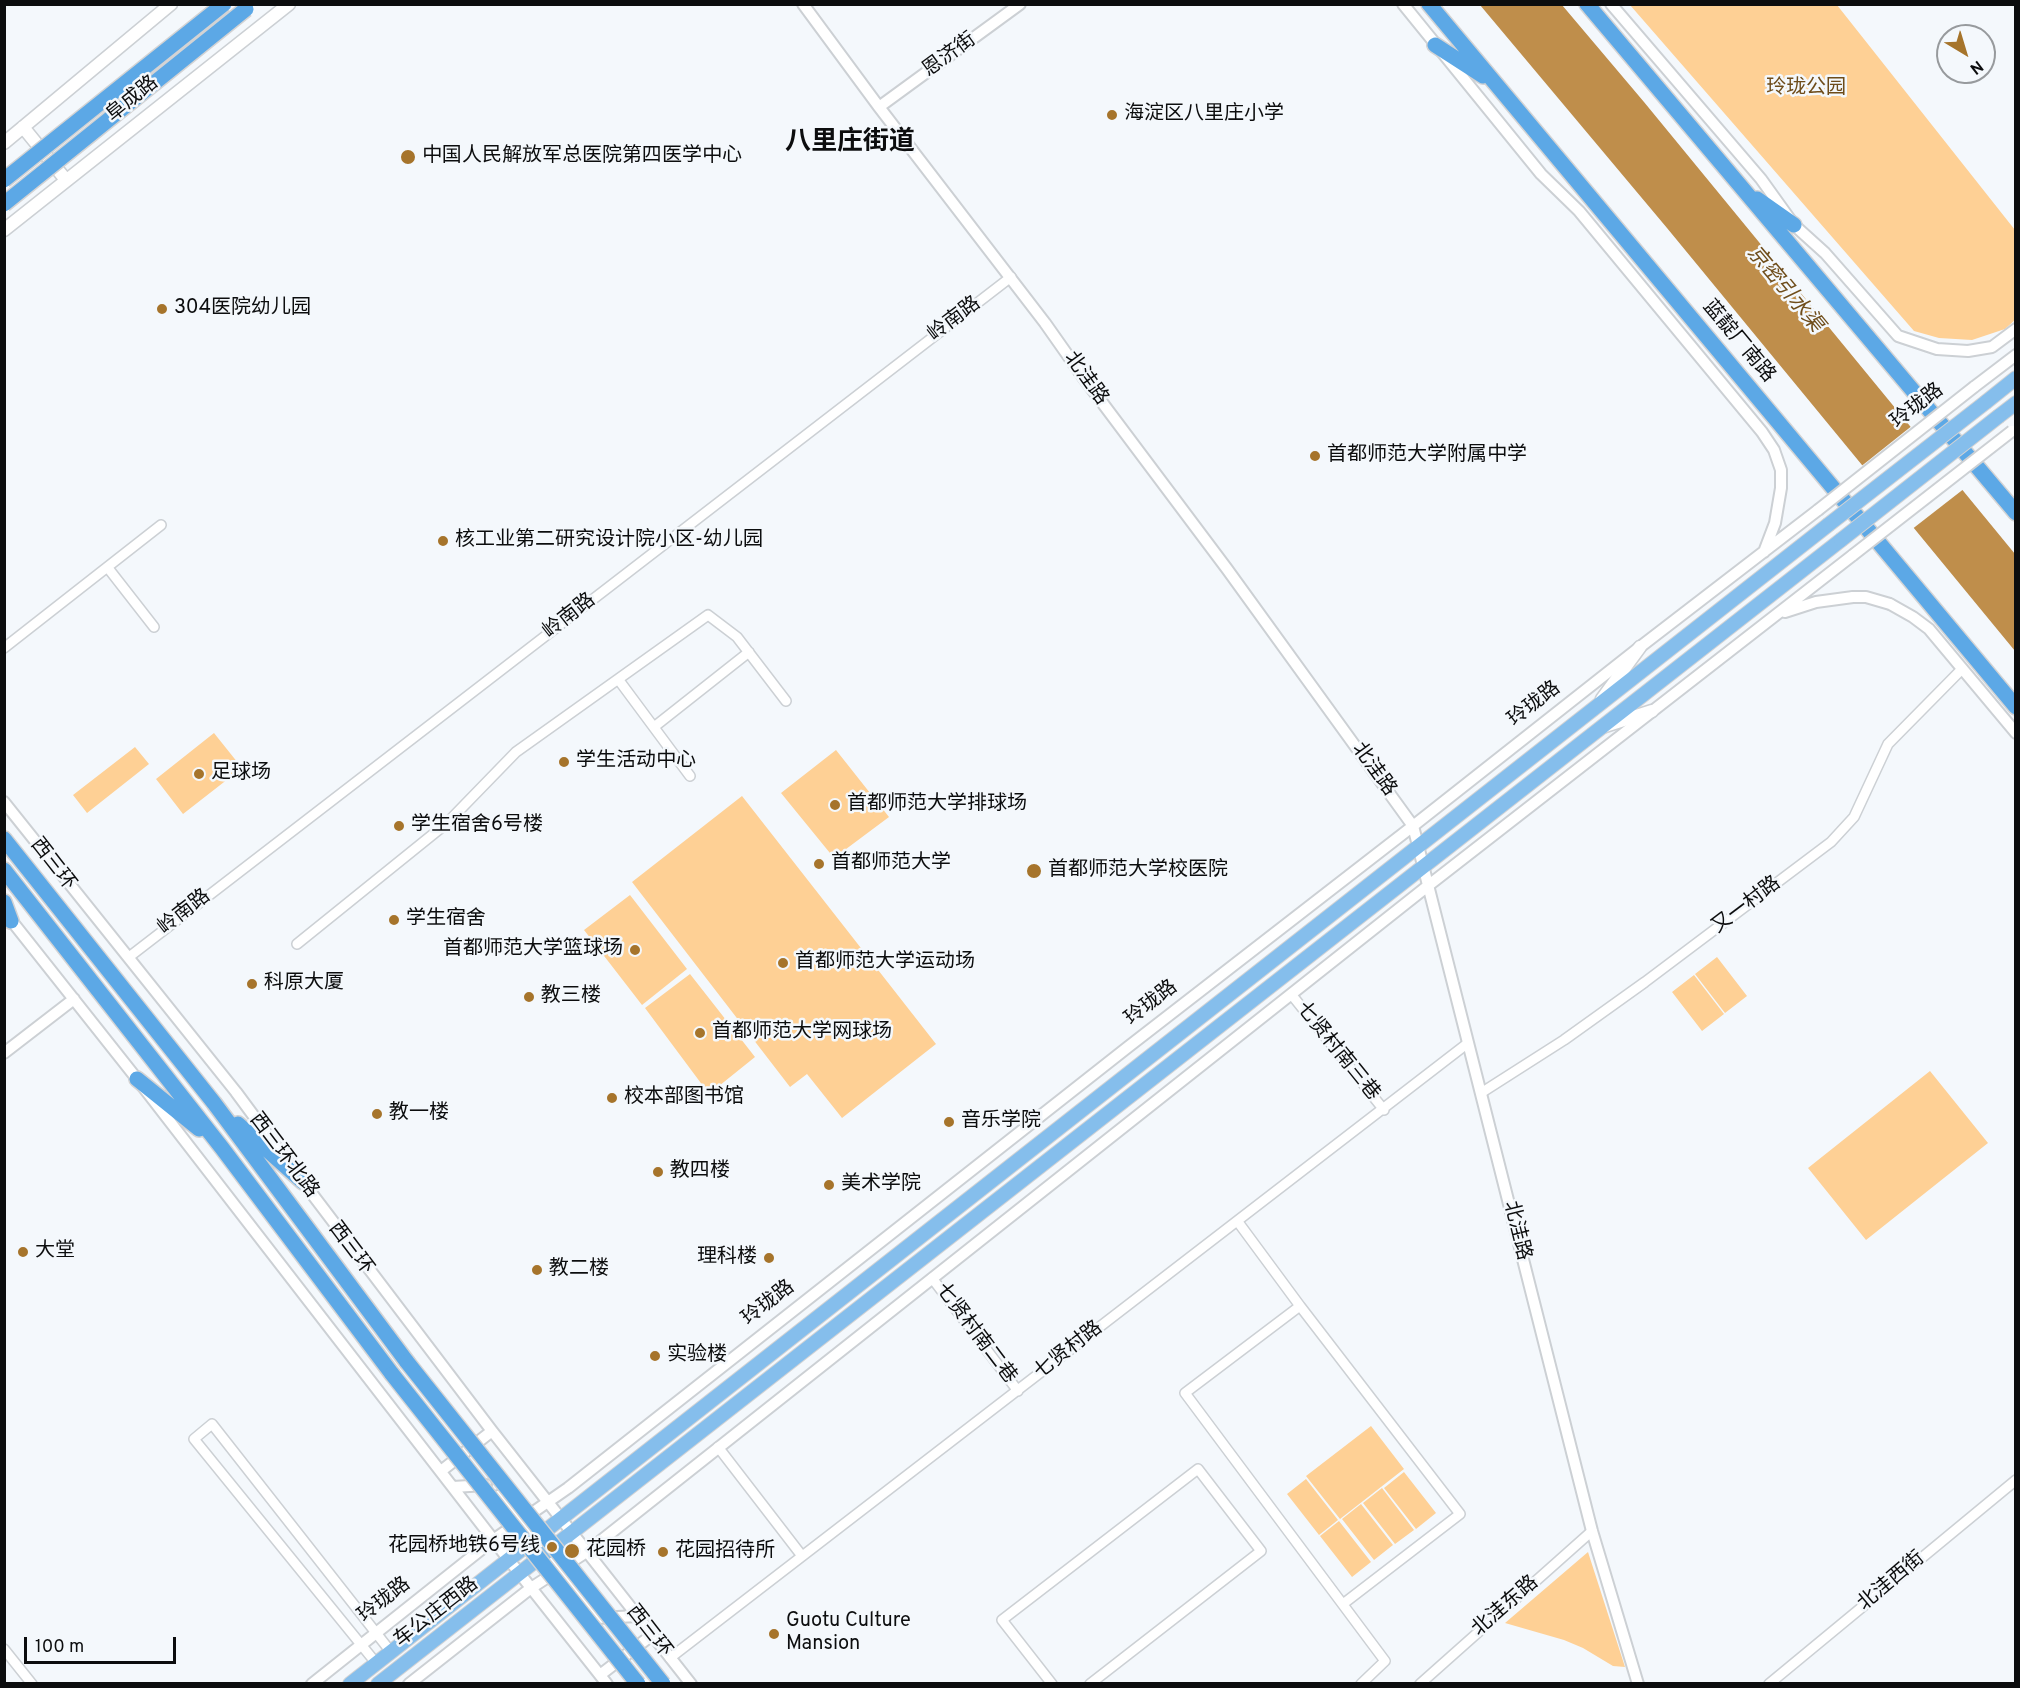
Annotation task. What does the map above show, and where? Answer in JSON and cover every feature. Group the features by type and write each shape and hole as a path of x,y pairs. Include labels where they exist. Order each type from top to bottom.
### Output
{"highway":[{"name":"阜成路","path":"4,180 224,4"},
{"name":"蓝靛厂南路","path":"1429,4 2016,707"},
{"path":"1589,6 2016,513"},
{"name":"阜成路","path":"4,204 249,7"},
{"path":"1435,45 1497,85"},
{"path":"1737,184 1794,225"},
{"path":"4,826 25,865"},
{"name":"西三环","path":"4,839 214,1103 407,1362 663,1683"},
{"name":"西三环","path":"4,870 222,1149 392,1374 638,1683"},
{"path":"4,902 8,916"},
{"path":"137,1079 222,1149"},
{"path":"214,1103 303,1182"}],"main road":[{"path":"4,143 171,4"},
{"name":"阜成路","path":"4,230 289,4"},
{"path":"23,128 66,180"},
{"name":"玲珑路","path":"534,1540 2016,378"},
{"path":"573,1532 2016,404"},
{"path":"1598,704 1640,646"},
{"path":"1601,728 1652,711"},
{"name":"车公庄西路","path":"378,1683 573,1532"},
{"name":"车公庄西路","path":"350,1683 534,1540"}],"street":[{"name":"北洼路","path":"803,4 1011,278 1227,569 1413,826 1592,1531 1638,1683"},
{"name":"恩济街","path":"879,107 1020,4"},
{"path":"1403,4 1540,174 1579,211 1762,432 1774,450 1781,470 1781,489 1775,523 1764,552"},
{"path":"1611,4 1761,179 1794,225 1825,253 1898,336 1937,349 1968,351 1992,347 2016,329"},
{"name":"岭南路","path":"129,957 1011,278"},
{"name":"玲珑路","path":"312,1683 518,1520 2016,355"},
{"path":"409,1683 531,1588 588,1551 1429,885 2014,430"},
{"path":"4,648 161,525"},
{"path":"108,568 154,627"},
{"path":"1777,615 1816,602 1853,597 1866,597 1890,604 1929,629 2016,733"},
{"path":"297,944 447,823 516,752 708,615 737,636 786,701"},
{"path":"654,727 749,652"},
{"name":"又一村路","path":"1481,1093 1564,1040 1645,982 1831,842 1854,817 1888,744 1962,669"},
{"path":"618,679 690,776"},
{"name":"西三环北路","path":"4,802 236,1092 492,1431 691,1683"},
{"path":"8,916 603,1679 652,1635"},
{"name":"七贤村南三巷","path":"1291,994 1384,1110"},
{"path":"4,1053 74,999"},
{"name":"七贤村路","path":"670,1658 1468,1043"},
{"path":"1238,1222 1460,1514 1343,1604"},
{"name":"七贤村南二巷","path":"932,1278 1018,1391"},
{"path":"1300,1306 1185,1393 1385,1661 1361,1683"},
{"path":"375,1664 194,1439 212,1424 391,1652"},
{"path":"441,1472 492,1431"},
{"path":"718,1447 802,1556"},
{"path":"1052,1683 1002,1620 1198,1469 1262,1551 1090,1683"},
{"name":"北洼西街","path":"1769,1683 2016,1480"},
{"path":"453,1487 489,1485 597,1618 638,1616"},
{"name":"北洼东路","path":"1420,1683 1592,1531"},
{"path":"4,1649 32,1683"}],"green space":[{"name":"玲珑公园","path":"1630,5 1837,5 2015,230 2015,320 2005,329 1972,340 1939,338 1914,331"},
{"name":"足球场","path":"214,733 242,768 183,814 156,779"},
{"path":"135,747 149,764 87,813 73,795"},
{"name":"首都师范大学排球场","path":"836,750 889,817 834,858 781,793"},
{"name":"首都师范大学运动场","path":"742,796 936,1044 842,1118 807,1074 790,1087 632,882"},
{"name":"首都师范大学篮球场","path":"630,895 687,969 642,1005 584,930"},
{"path":"1717,957 1747,996 1725,1013 1695,974"},
{"name":"首都师范大学网球场","path":"690,974 755,1057 709,1094 645,1008"},
{"path":"1694,975 1724,1014 1702,1031 1672,992"},
{"path":"1930,1071 1988,1143 1866,1240 1808,1168"},
{"path":"1371,1426 1404,1469 1340,1519 1306,1476"},
{"path":"1404,1472 1436,1513 1416,1529 1384,1488"},
{"path":"1306,1479 1338,1520 1319,1535 1287,1494"},
{"path":"1382,1488 1414,1530 1395,1544 1363,1503"},
{"path":"1361,1504 1393,1545 1374,1560 1342,1519"},
{"path":"1339,1521 1371,1562 1352,1577 1320,1536"},
{"path":"1588,1552 1625,1667 1613,1666 1583,1648 1564,1640 1505,1623"}],"water":[{"name":"京密引水渠","path":"1480,5 1562,5 1644,102 2015,554 2015,651 1667,228"}],"pier":[{"path":"1913,425 1965,488 1911,530 1859,468"}],"place":[{"name":"海淀区八里庄小学","path":"1112,115"},
{"name":"中国人民解放军总医院第四医学中心","path":"408,157"},
{"name":"304医院幼儿园","path":"162,309"},
{"name":"首都师范大学附属中学","path":"1315,456"},
{"name":"核工业第二研究设计院小区-幼儿园","path":"443,541"},
{"name":"学生活动中心","path":"564,762"},
{"name":"足球场","path":"199,774"},
{"name":"首都师范大学排球场","path":"835,805"},
{"name":"学生宿舍6号楼","path":"399,826"},
{"name":"首都师范大学","path":"819,864"},
{"name":"首都师范大学校医院","path":"1034,871"},
{"name":"学生宿舍","path":"394,920"},
{"name":"首都师范大学篮球场","path":"635,950"},
{"name":"首都师范大学运动场","path":"783,963"},
{"name":"科原大厦","path":"252,984"},
{"name":"教三楼","path":"529,997"},
{"name":"首都师范大学网球场","path":"700,1033"},
{"name":"校本部图书馆","path":"612,1098"},
{"name":"教一楼","path":"377,1114"},
{"name":"音乐学院","path":"949,1122"},
{"name":"教四楼","path":"658,1172"},
{"name":"美术学院","path":"829,1185"},
{"name":"大堂","path":"23,1252"},
{"name":"理科楼","path":"769,1258"},
{"name":"教二楼","path":"537,1270"},
{"name":"实验楼","path":"655,1356"},
{"name":"花园桥地铁6号线","path":"552,1547"},
{"name":"花园桥","path":"572,1551"},
{"name":"花园招待所","path":"663,1552"},
{"name":"Guotu Culture Mansion","path":"774,1634"}],"district":[{"name":"八里庄街道","path":"850,144"}]}
